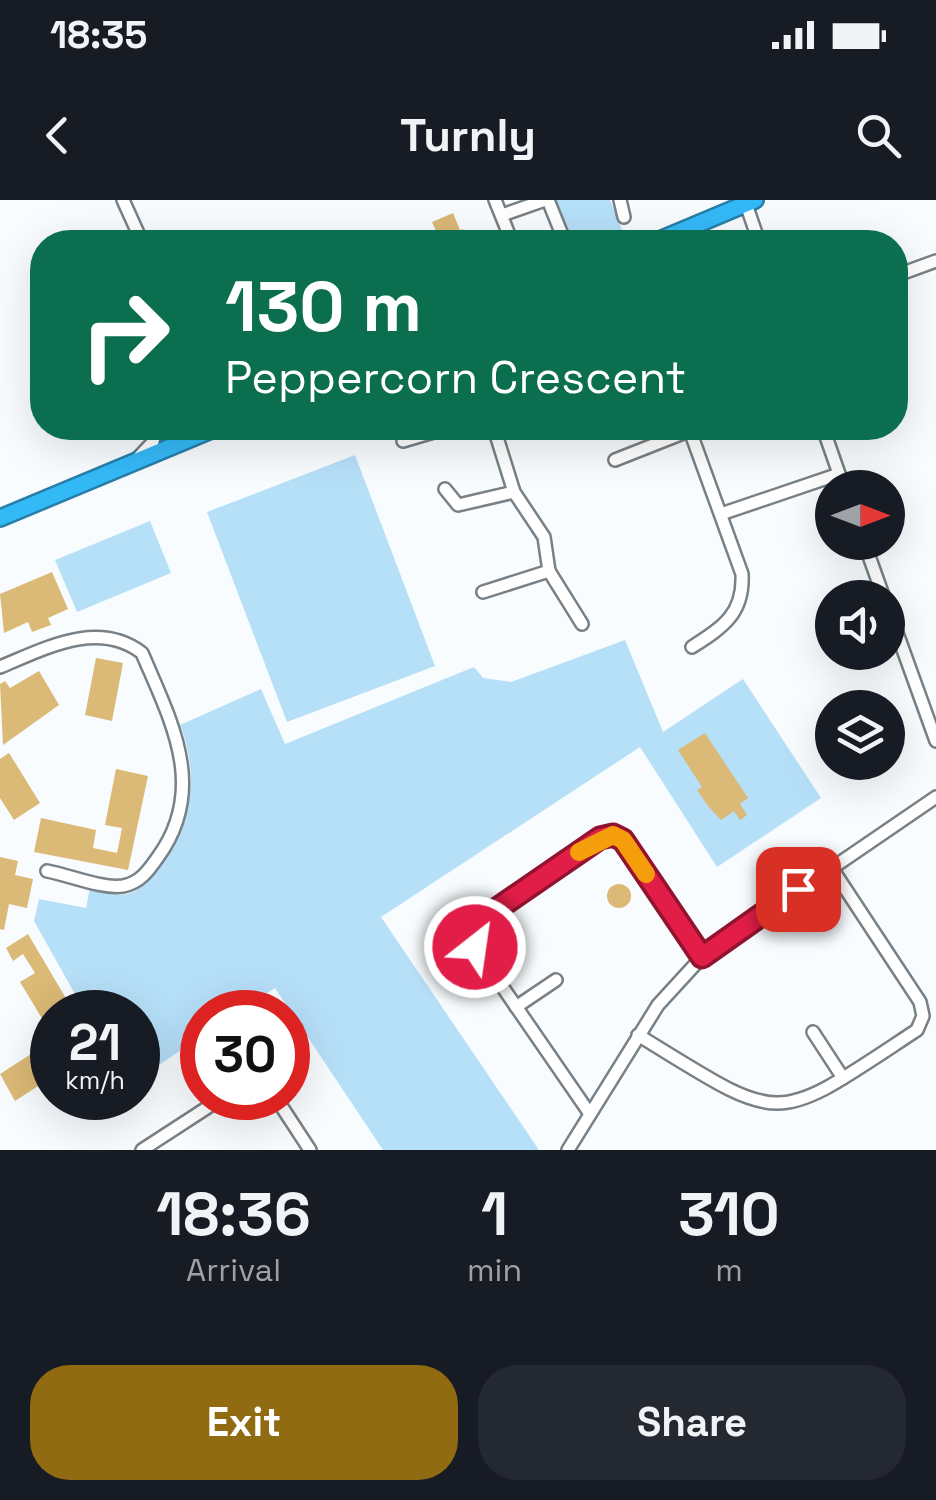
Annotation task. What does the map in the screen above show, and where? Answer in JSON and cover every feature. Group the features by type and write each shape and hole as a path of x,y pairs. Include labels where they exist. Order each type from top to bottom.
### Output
{"highway":[{"path":"684,230 750,202"},
{"path":"0,518 187,440"}],"street":[{"path":"123,200 137,230"},
{"path":"495,200 508,230"},
{"path":"502,214 546,200 560,230"},
{"path":"620,200 624,218"},
{"path":"750,202 756,230"},
{"path":"908,271 936,261"},
{"path":"134,462 153,440"},
{"path":"497,440 514,492 544,537 549,571 582,624"},
{"path":"615,460 663,440"},
{"path":"692,647 726,624 743,593 742,574 694,440"},
{"path":"827,440 838,470"},
{"path":"720,514 815,482"},
{"path":"445,488 458,505 514,492"},
{"path":"484,592 549,571"},
{"path":"0,668 80,636 133,646 142,653 181,747 185,778 181,808 173,833 143,878 122,886 47,870"},
{"path":"905,655 936,741"},
{"path":"568,1150 658,1005 702,957 936,797"},
{"path":"590,1114 475,947 478,922 600,838 613,835 623,840 702,957"},
{"path":"638,1035 730,1092 763,1105 800,1103 917,1030 923,1016 920,1002 831,867"},
{"path":"516,1007 556,980"},
{"path":"812,1032 843,1078"},
{"path":"142,1150 188,1120"},
{"path":"290,1120 310,1150"}],"shaded area":[{"path":"553,200 610,200 622,230 564,230"},
{"path":"355,455 435,666 287,722 207,512"},
{"path":"150,521 171,573 77,612 55,560"},
{"path":"625,640 663,732 743,679 821,798 717,867 640,747 381,917 539,1150 383,1150 310,1040 310,990 180,990 180,1051 160,1064 160,990 73,990 34,921 39,899 86,908 90,887 126,894 150,879 177,836 189,800 190,764 180,725 261,689 285,744 474,667 483,678 511,682"}],"building":[{"path":"453,213 460,230 436,230 432,222"},
{"path":"52,572 68,609 48,618 51,625 32,632 28,622 4,633 0,594"},
{"path":"96,658 123,663 112,721 85,715"},
{"path":"39,671 59,705 3,745 0,684 5,681 10,688"},
{"path":"705,733 748,798 740,804 747,815 740,820 734,811 721,820 708,806 697,790 702,787 678,750"},
{"path":"9,753 40,803 14,820 0,798 0,759"},
{"path":"116,769 148,776 128,870 34,852 41,818 96,830 93,848 117,853 122,828 105,825"},
{"path":"0,857 18,861 15,875 33,879 27,908 9,904 4,930 0,929"},
{"path":"614,884 624,884 631,896 624,908 614,908 607,901 607,891"},
{"path":"28,934 61,990 30,990 30,999 20,982 35,973 23,954 13,961 6,948"},
{"path":"30,1055 30,1091 15,1101 0,1074"}],"slow traffic":[{"path":"579,852 600,838 613,835 623,840 646,874"}],"route":[{"path":"475,947 478,922 600,838 613,835 623,840 702,957 798,889"}]}
